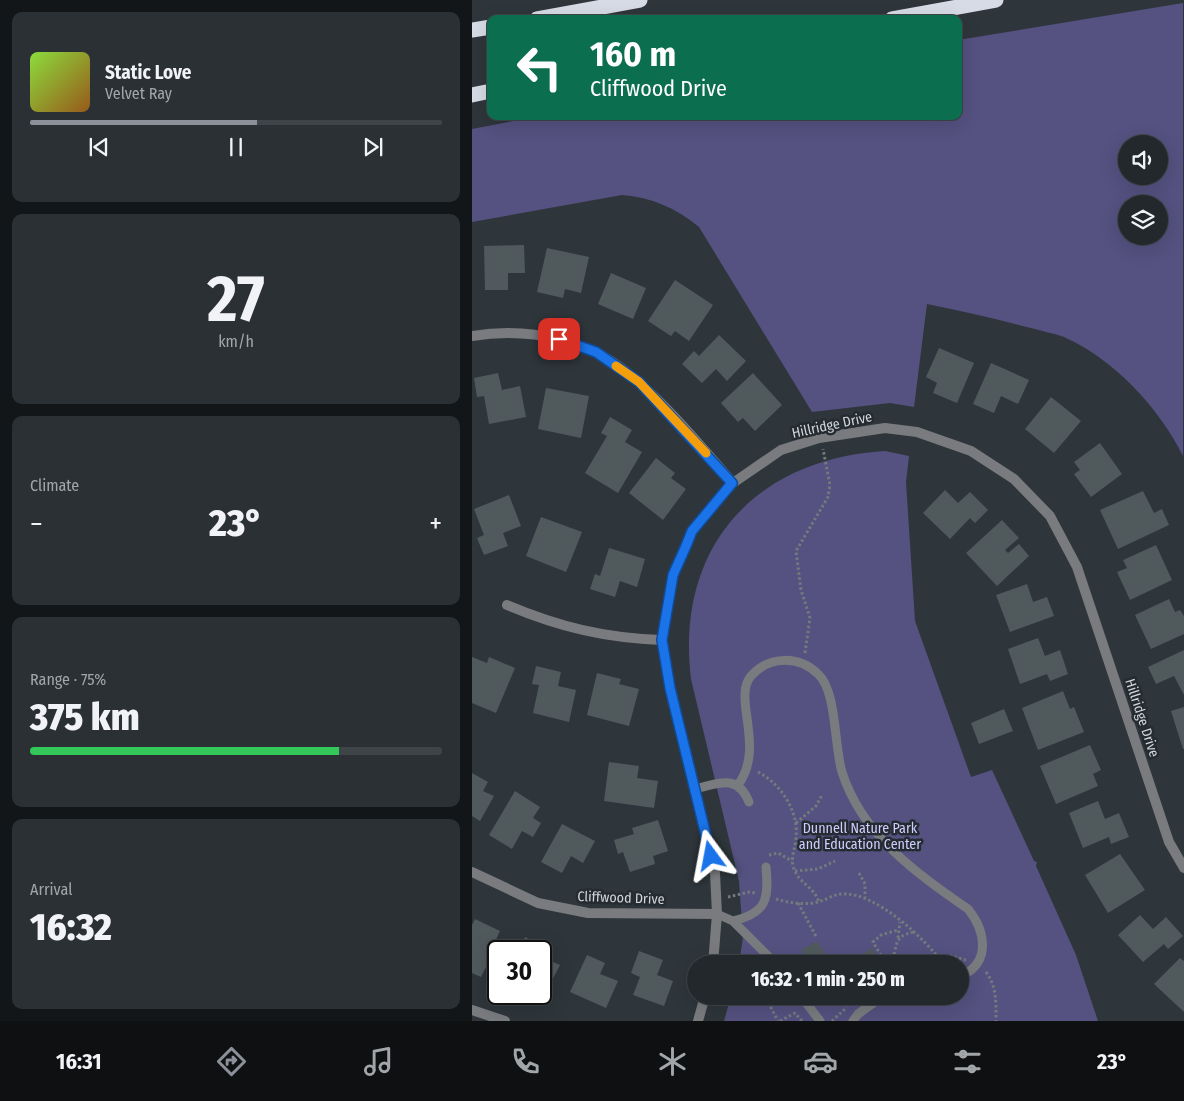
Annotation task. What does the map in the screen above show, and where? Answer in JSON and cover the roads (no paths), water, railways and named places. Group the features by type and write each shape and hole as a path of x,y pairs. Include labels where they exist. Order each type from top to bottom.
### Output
{"highway":[{"path":"559,15 640,0"},
{"path":"914,15 996,0"},
{"path":"472,30 487,28"},
{"path":"472,95 487,92"}],"street":[{"path":"472,336 500,332 549,338 596,352 639,382 732,483"},
{"name":"Hillridge Drive","path":"713,955 717,914 714,872 670,688 662,640 673,575 692,531 732,483 781,450 819,438 885,428 917,432 971,451 1014,479 1050,516 1078,567 1169,842 1184,868"},
{"path":"507,605 547,622 592,633 662,640"},
{"name":"Cliffwood Drive","path":"472,872 538,903 588,913 717,914"},
{"path":"698,1021 702,1005"},
{"path":"472,1010 505,1021"}],"lane":[{"path":"738,785 748,768 751,736 746,709 746,692 750,677 761,666 775,660 790,659 802,663 819,674 828,687 843,773 854,800 869,824 908,865 968,909 975,918 983,934 982,951 976,964 969,970"},
{"path":"694,789 728,782 738,785 745,791 749,802"},
{"path":"733,920 750,917 762,907 767,896 766,867"},
{"path":"717,914 733,920 767,955"},
{"path":"808,1005 820,1021"},
{"path":"853,1021 858,1014 870,1005"}],"park label":[{"name":"Dunnell Nature Park and Education Center","path":"860,836"}]}
